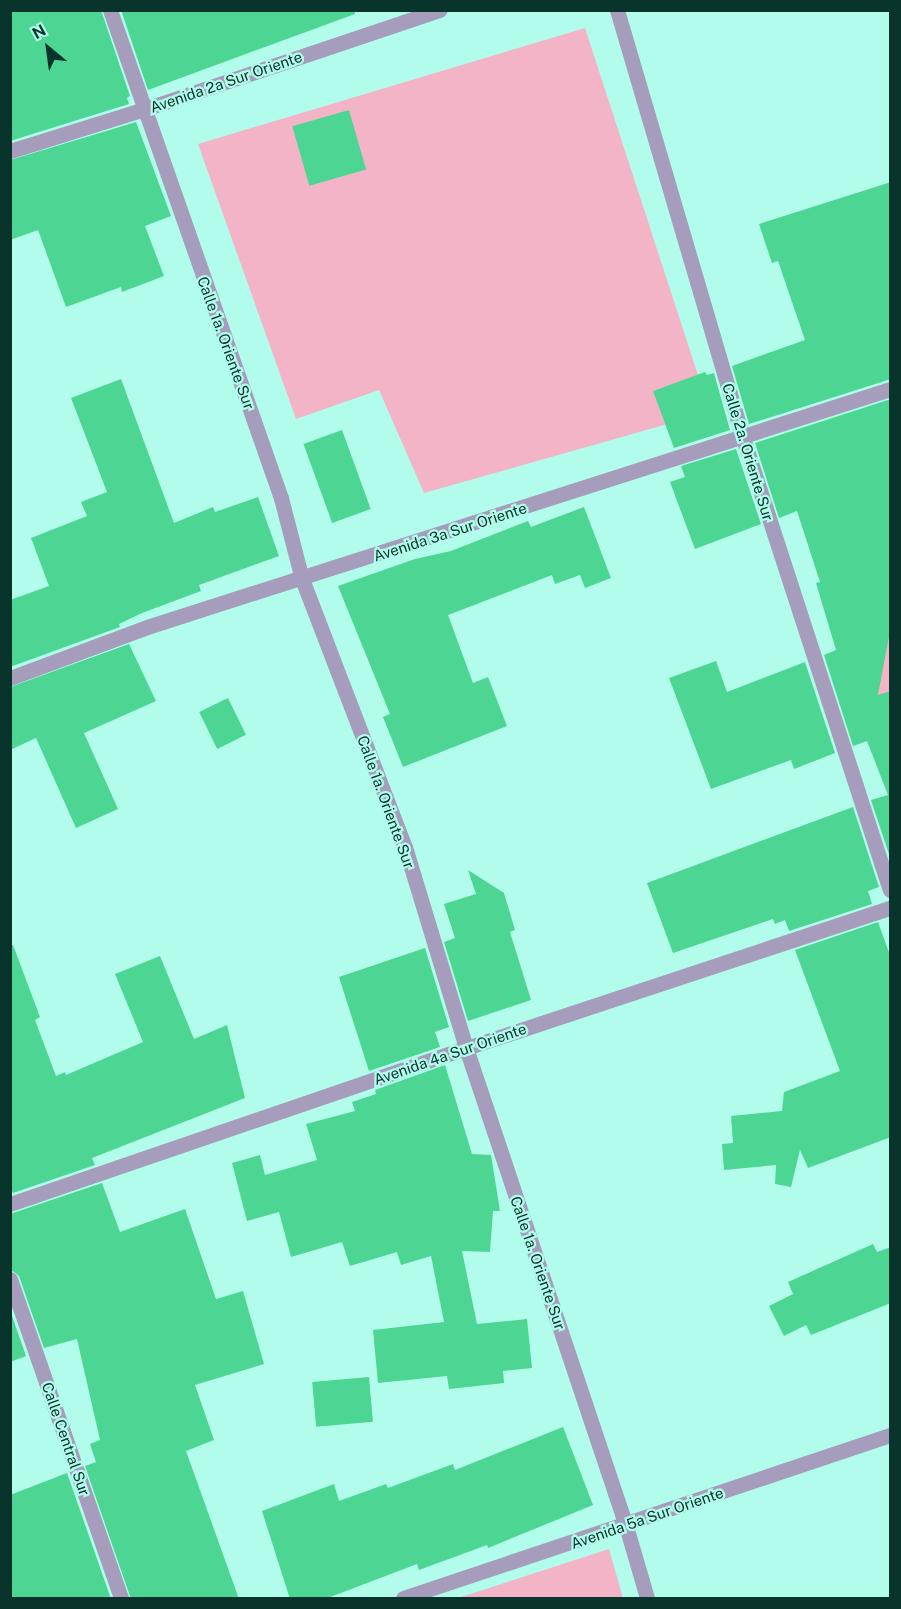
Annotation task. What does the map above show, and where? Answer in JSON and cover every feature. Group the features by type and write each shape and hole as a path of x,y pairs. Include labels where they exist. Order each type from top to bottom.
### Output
{"street":[{"name":"Calle 1a. Oriente Sur","path":"110,10 142,110 277,488 302,579 405,847 466,1048 626,1526 647,1599"},
{"name":"Avenida 2a Sur Oriente","path":"10,151 142,110 440,10"},
{"name":"Calle 2a. Oriente Sur","path":"617,10 743,438 891,891"},
{"name":"Avenida 3a Sur Oriente","path":"10,678 147,627 891,389"},
{"name":"Avenida 4a Sur Oriente","path":"10,1204 466,1048 891,908"},
{"name":"Calle Central Sur","path":"10,1279 121,1599"},
{"name":"Avenida 5a Sur Oriente","path":"403,1599 626,1526 891,1435"}],"shaded area":[{"path":"585,28 710,412 424,493 379,390 296,419 198,144"},
{"path":"890,590 890,767 866,678"},
{"path":"609,1549 623,1598 458,1598"}],"building":[{"path":"10,10 101,10 130,96 127,98 129,104 10,141"},
{"path":"121,10 354,10 355,14 148,90"},
{"path":"349,110 366,170 309,186 292,126"},
{"path":"136,122 171,216 145,226 164,276 122,292 121,287 66,307 38,230 10,240 10,160"},
{"path":"891,182 891,379 749,424 732,366 805,340 778,261 772,263 759,224"},
{"path":"705,372 707,375 714,373 730,430 674,448 653,391"},
{"path":"121,379 174,523 213,507 215,512 258,497 279,556 199,585 201,591 142,613 119,624 120,627 10,667 10,600 49,586 31,538 87,516 81,502 107,492 71,398"},
{"path":"891,399 891,626 878,695 891,691 891,860 871,800 888,795 867,741 853,746 824,655 836,650 816,583 820,582 797,511 779,518 755,443"},
{"path":"342,430 371,509 332,523 303,444"},
{"path":"736,449 761,524 695,549 670,482 685,477 681,466"},
{"path":"584,507 611,578 585,588 580,575 555,584 552,575 448,615 473,683 488,677 507,726 403,767 383,717 390,714 338,586 415,559 451,551 528,521 531,527"},
{"path":"129,644 156,701 84,733 118,809 76,828 36,738 10,750 10,687"},
{"path":"716,661 727,692 805,662 835,753 794,769 791,760 711,789 669,678"},
{"path":"228,698 246,735 217,749 199,712"},
{"path":"853,807 879,887 868,891 872,904 789,931 785,920 775,924 773,919 673,953 647,883"},
{"path":"468,870 504,893 515,930 510,932 531,1000 468,1021 444,942 455,938 444,904 476,894"},
{"path":"878,922 891,958 891,1137 808,1168 800,1150 791,1187 775,1184 776,1165 724,1170 722,1144 733,1143 731,1116 782,1111 784,1092 840,1071 795,950"},
{"path":"13,945 40,1017 35,1020 56,1076 65,1072 66,1075 143,1042 115,974 160,956 194,1039 227,1025 245,1098 92,1158 95,1165 13,1193 10,1186 10,946"},
{"path":"425,948 449,1027 435,1032 440,1047 369,1071 339,977"},
{"path":"445,1065 472,1154 491,1155 500,1211 493,1211 490,1252 462,1251 477,1324 527,1319 532,1368 503,1371 504,1383 449,1389 447,1376 378,1383 373,1330 444,1322 431,1256 401,1265 397,1252 350,1266 342,1242 291,1257 279,1212 247,1221 232,1163 260,1155 265,1175 317,1160 306,1124 355,1111 352,1102 376,1094 375,1090"},
{"path":"102,1183 120,1232 185,1209 216,1299 243,1291 264,1364 195,1385 214,1440 186,1451 239,1599 131,1599 85,1466 96,1462 90,1444 100,1440 77,1339 44,1348 19,1276 10,1269 10,1214"},
{"path":"873,1244 877,1252 891,1247 891,1303 811,1335 806,1325 784,1336 769,1306 793,1294 788,1282"},
{"path":"10,1310 26,1356 10,1362"},
{"path":"369,1377 373,1422 316,1427 312,1382"},
{"path":"563,1427 593,1505 488,1548 487,1545 419,1570 417,1564 325,1599 290,1599 262,1511 334,1484 339,1501 386,1484 388,1488 453,1464 455,1470"},
{"path":"67,1473 111,1599 10,1599 10,1495"}]}
